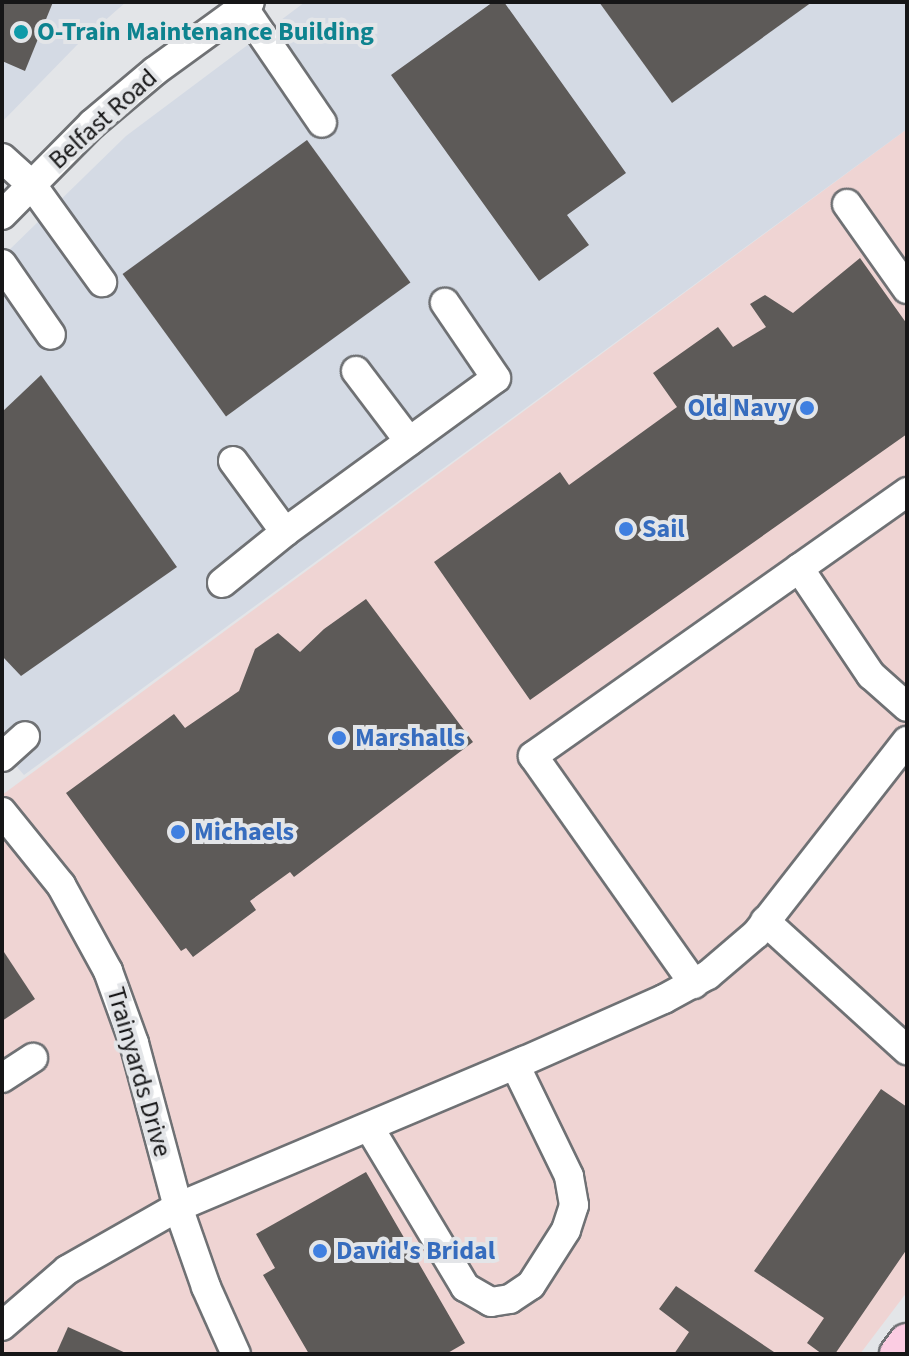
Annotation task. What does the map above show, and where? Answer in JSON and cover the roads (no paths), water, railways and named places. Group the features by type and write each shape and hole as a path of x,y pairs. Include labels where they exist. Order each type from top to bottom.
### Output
{"main road":[{"path":"898,1354 907,1342"}],"street":[{"path":"246,4 322,123"},
{"name":"Belfast Road","path":"2,215 92,124 155,71 246,4"},
{"path":"2,158 32,185 102,282"},
{"path":"847,204 907,289"},
{"path":"2,264 51,335"},
{"path":"222,583 285,532 496,378 445,303"},
{"path":"356,371 409,441"},
{"path":"233,461 285,532"},
{"path":"694,984 533,756 907,492"},
{"path":"799,568 871,675 907,707"},
{"path":"2,757 25,736"},
{"path":"2,1326 67,1270 178,1207 515,1065 694,984 740,950 907,741"},
{"name":"Trainyards Drive","path":"2,812 47,863 96,944 126,1019 178,1207 206,1287 236,1354"},
{"path":"765,921 907,1050"},
{"path":"2,1078 33,1058"},
{"path":"369,1127 465,1287 491,1302 510,1299 531,1285 566,1230 574,1205 569,1176 515,1065"}],"place":[{"name":"O-Train Maintenance Building","path":"21,32"},
{"name":"Old Navy","path":"807,408"},
{"name":"Sail","path":"626,529"},
{"name":"Marshalls","path":"339,738"},
{"name":"Michaels","path":"178,832"},
{"name":"David's Bridal","path":"320,1251"}]}
